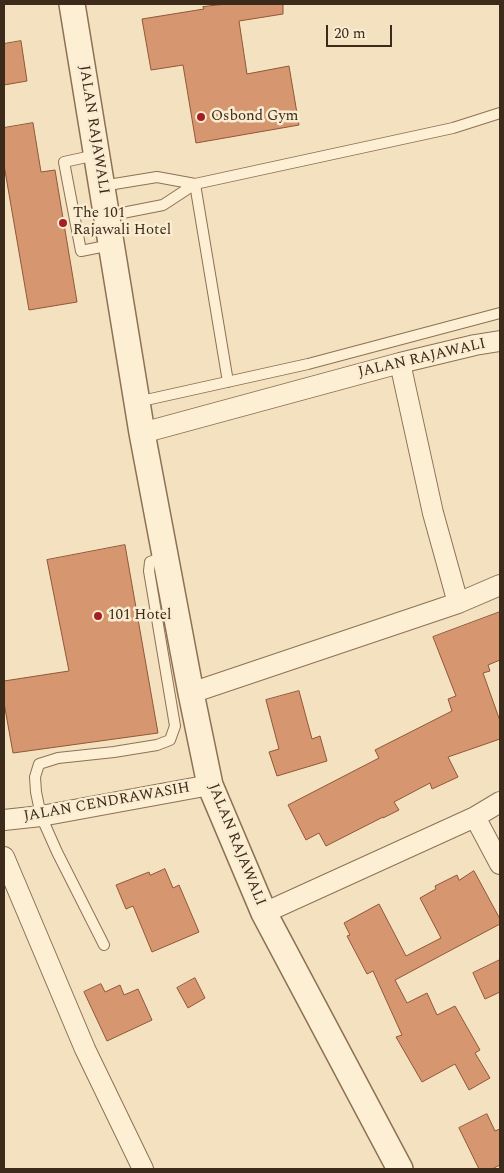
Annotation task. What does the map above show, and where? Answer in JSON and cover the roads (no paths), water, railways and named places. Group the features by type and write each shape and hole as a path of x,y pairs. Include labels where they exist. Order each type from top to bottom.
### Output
{"street":[{"name":"JALAN RAJAWALI","path":"72,4 142,434 210,785 264,913 400,1169"},
{"name":"JALAN RAJAWALI","path":"142,434 400,363 500,341"},
{"path":"400,363 433,513 458,603"},
{"path":"191,693 458,603 500,584"},
{"name":"JALAN CENDRAWASIH","path":"4,820 41,816 210,785"},
{"path":"264,913 475,817 500,802"},
{"path":"475,817 500,864"},
{"path":"4,857 85,1048 143,1169"}],"lane":[{"path":"107,216 163,205 195,184 453,128 500,112"},
{"path":"97,155 64,162 81,251 111,245"},
{"path":"101,186 157,177 195,184"},
{"path":"195,184 228,382"},
{"path":"137,402 308,364 500,313"},
{"path":"104,945 41,816 35,777 38,764 58,758 114,752 157,745 170,740 175,726 149,570 150,562 165,556"}],"place":[{"name":"Osbond Gym","path":"201,117"},
{"name":"The 101 Rajawali Hotel","path":"63,223"},
{"name":"101 Hotel","path":"98,616"}]}
